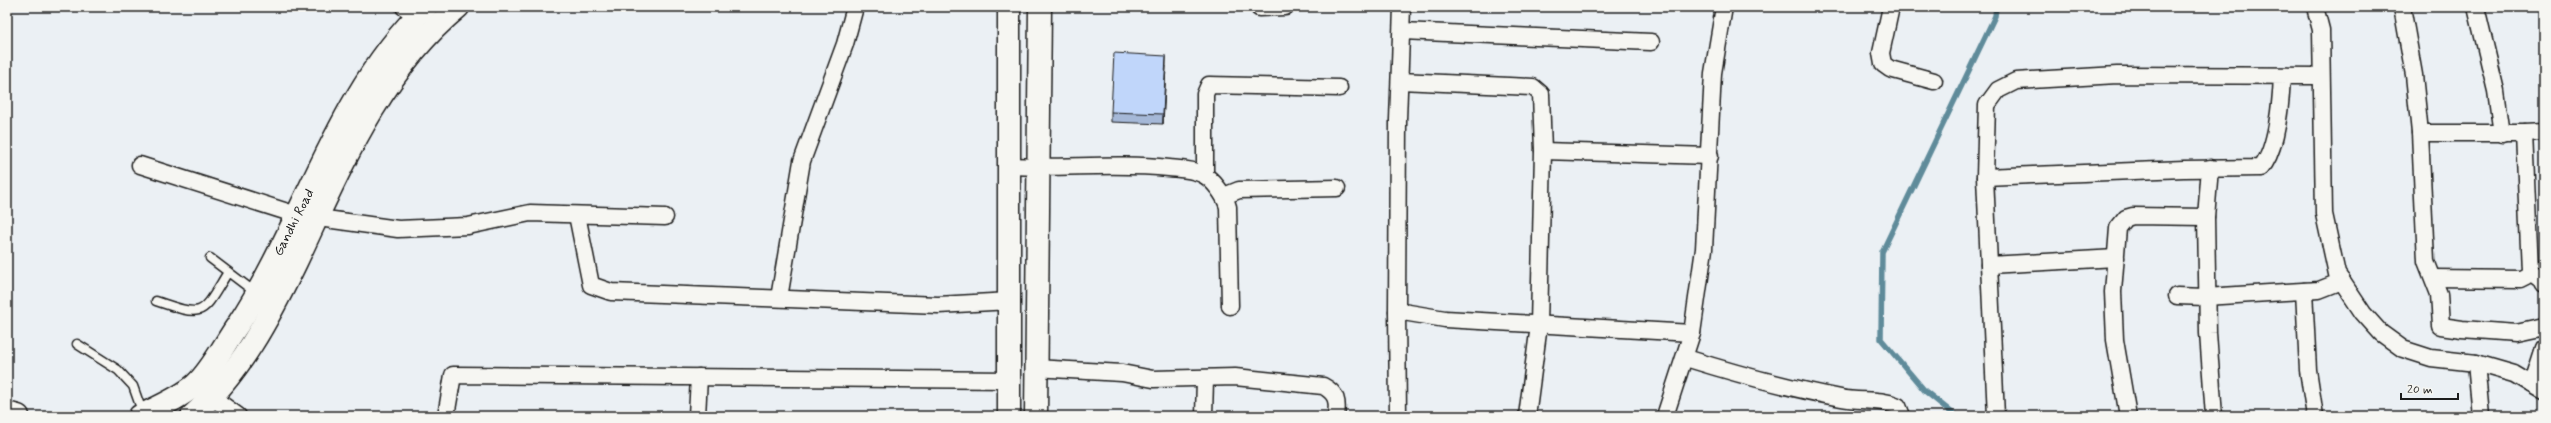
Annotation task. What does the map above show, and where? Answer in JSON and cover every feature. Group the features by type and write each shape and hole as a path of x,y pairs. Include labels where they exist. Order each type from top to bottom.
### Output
{"main road":[{"path":"192,416 212,398 266,323 307,217 388,83 417,44 458,7"},
{"path":"1009,7 1009,416"},
{"path":"1036,416 1035,368 1040,7"},
{"name":"Gandhi Road","path":"142,415 195,385 219,352 307,217 352,103 383,55 415,10"},
{"path":"7,413 18,416"}],"street":[{"path":"779,298 802,161 845,44 855,7"},
{"path":"1258,8 1285,7"},
{"path":"1398,416 1397,311 1402,7"},
{"path":"1665,416 1686,358 1692,333 1704,249 1710,156 1713,72 1724,7"},
{"path":"1890,7 1881,53 1883,64 1890,69 1934,82"},
{"path":"2316,7 2321,30 2324,214 2337,274 2363,313 2381,333 2403,349 2431,358 2476,363 2514,374 2538,388 2544,348"},
{"path":"2402,7 2414,75 2420,133 2426,261 2434,278 2439,294 2442,326 2462,330 2516,333 2544,327"},
{"path":"2476,7 2496,91 2502,134"},
{"path":"1402,31 1651,42"},
{"path":"1996,416 1985,177 1987,105 1998,90 2016,81 2117,75 2321,76"},
{"path":"1985,177 2210,168 2261,168 2267,161 2279,118 2282,76"},
{"path":"1400,80 1533,87 1541,94 1543,100 1543,151 1539,325 1527,416"},
{"path":"1204,175 1205,94 1209,85 1339,88"},
{"path":"2420,133 2502,134 2544,132"},
{"path":"2434,278 2521,279 2527,276 2540,278 2524,133"},
{"path":"1543,151 1710,156"},
{"path":"140,165 307,217 398,229 468,226 530,213 665,217"},
{"path":"1010,166 1038,168 1146,165 1194,171 1204,175 1224,196 1228,207 1230,306"},
{"path":"2210,168 2206,217 2209,297 2208,333 2214,416"},
{"path":"1224,196 1239,190 1337,188"},
{"path":"577,214 590,285 611,292 938,305 1010,301"},
{"path":"2128,416 2115,340 2113,292 2118,228 2126,218 2133,216 2206,217"},
{"path":"1989,265 2116,258"},
{"path":"2177,296 2209,297 2319,290 2342,281"},
{"path":"2304,291 2308,370 2315,416"},
{"path":"1397,311 1445,319 1692,333"},
{"path":"1686,358 1779,385 1829,396 1889,402 1898,406 1902,416"},
{"path":"2476,363 2481,416"},
{"path":"1035,368 1122,373 1153,379 1205,379 1235,377 1323,386 1332,391 1336,397 1336,416"},
{"path":"446,416 453,375 1010,380"},
{"path":"697,416 699,377"},
{"path":"1204,416 1205,379"},
{"path":"212,398 238,416"}],"lane":[{"path":"210,258 256,294"},
{"path":"156,301 186,311 196,312 204,309 228,272"},
{"path":"77,344 118,370 133,386 142,415"}],"building":[{"path":"1114,53 1166,56 1163,114 1111,112"}],"waterway":[{"path":"1956,416 1925,391 1881,339 1882,252 1995,16 1996,7"}]}
